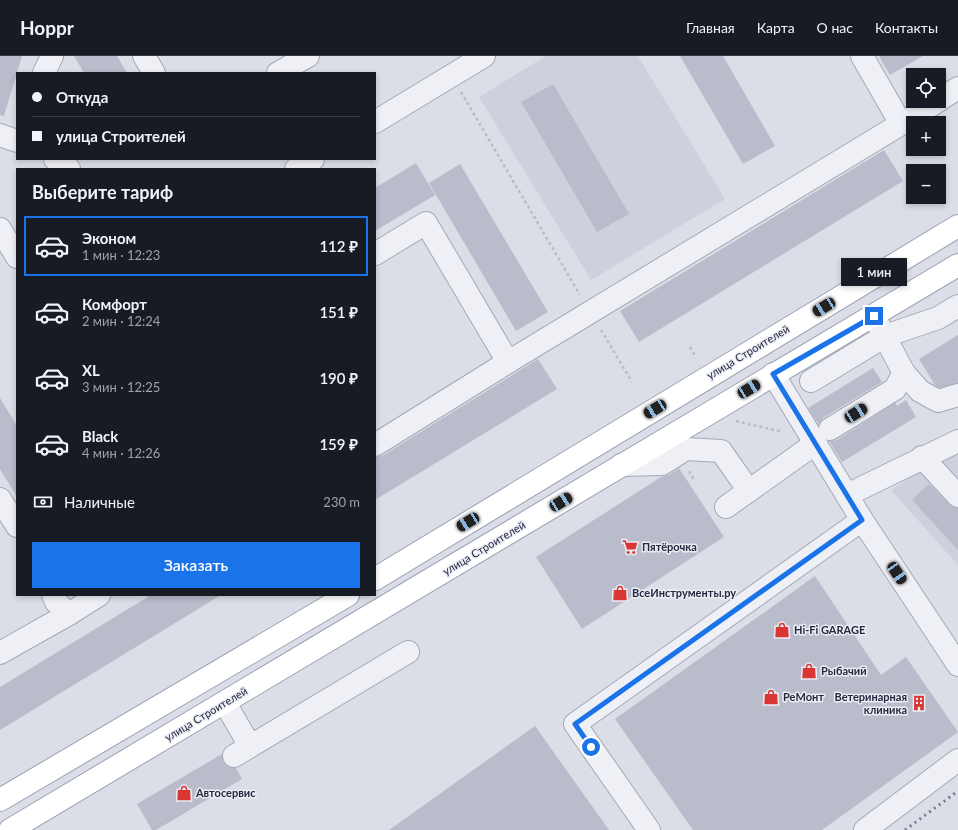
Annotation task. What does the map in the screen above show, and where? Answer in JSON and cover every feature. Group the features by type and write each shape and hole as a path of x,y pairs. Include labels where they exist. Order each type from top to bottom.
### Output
{"main road":[{"name":"улица Строителей","path":"376,578 958,226"},
{"name":"улица Строителей","path":"10,830 367,619 621,465 958,265"},
{"path":"757,347 773,374"},
{"path":"0,800 346,596"},
{"path":"354,596 367,619"},
{"path":"68,760 83,787"}],"street":[{"path":"44,72 52,56"},
{"path":"144,56 153,72"},
{"path":"280,72 308,56"},
{"path":"376,121 484,56"},
{"path":"862,56 901,124"},
{"path":"946,96 958,88"},
{"path":"376,444 508,362 927,108"},
{"path":"0,135 16,141"},
{"path":"56,160 68,168"},
{"path":"298,168 311,160"},
{"path":"376,253 426,223 508,362"},
{"path":"0,229 16,255"},
{"path":"811,381 885,336 938,318 958,306"},
{"path":"874,316 904,373 920,390 938,401 958,395"},
{"path":"726,507 823,436 895,389 904,373"},
{"path":"773,374 823,436 847,495 958,665"},
{"path":"847,495 922,457 958,441"},
{"path":"621,465 662,464 686,449 721,451 749,491"},
{"path":"922,457 958,496"},
{"path":"0,499 16,524"},
{"path":"649,830 575,724 862,520"},
{"path":"53,596 56,602 69,614"},
{"path":"0,653 97,596"},
{"path":"225,703 242,751 408,652"},
{"path":"865,830 958,760"}],"path":[{"path":"451,76 632,382"},
{"path":"690,347 696,358"},
{"path":"733,418 735,421 789,433"}],"shaded area":[{"path":"546,56 638,56 725,199 591,280 479,97"},
{"path":"958,445 958,565 891,490"}],"building":[{"path":"0,56 22,56 4,116 0,115"},
{"path":"74,56 117,56 126,72 83,72"},
{"path":"680,56 723,56 775,146 743,164"},
{"path":"879,56 923,56 890,75"},
{"path":"553,84 629,214 597,232 521,102"},
{"path":"884,150 903,181 639,342 620,311"},
{"path":"416,163 435,195 376,230 376,187"},
{"path":"460,164 548,312 516,331 429,183"},
{"path":"958,335 958,383 939,388 935,385 919,359"},
{"path":"538,359 557,389 376,499 376,457 382,456"},
{"path":"873,368 882,382 823,418 819,425 808,408"},
{"path":"0,398 16,424 16,495 0,469"},
{"path":"906,400 916,417 842,462 829,441 837,440 895,403 897,406"},
{"name":"Пятёрочка","path":"679,468 724,537 582,629 536,557 661,477 669,475"},
{"path":"929,484 949,504 958,508 958,550 912,500"},
{"name":"РеМонт","path":"815,576 881,675 906,657 958,732 822,830 693,830 615,719"},
{"path":"149,596 219,596 0,730 0,687"},
{"path":"535,726 609,830 389,830"},
{"path":"222,754 224,763 228,767 236,768 242,779 156,830 152,830 137,804"}],"railway":[{"path":"905,830 958,791"}],"place":[{"name":"Пятёрочка","path":"630,547"},
{"name":"ВсеИнструменты.ру","path":"620,593"},
{"name":"Hi-Fi GARAGE","path":"782,630"},
{"name":"Рыбачий","path":"809,671"},
{"name":"РеМонт","path":"771,697"},
{"name":"Ветеринарная клиника","path":"919,703"},
{"name":"Автосервис","path":"184,793"}],"route":[{"path":"591,747 575,724 862,520 773,374 874,316"}]}
